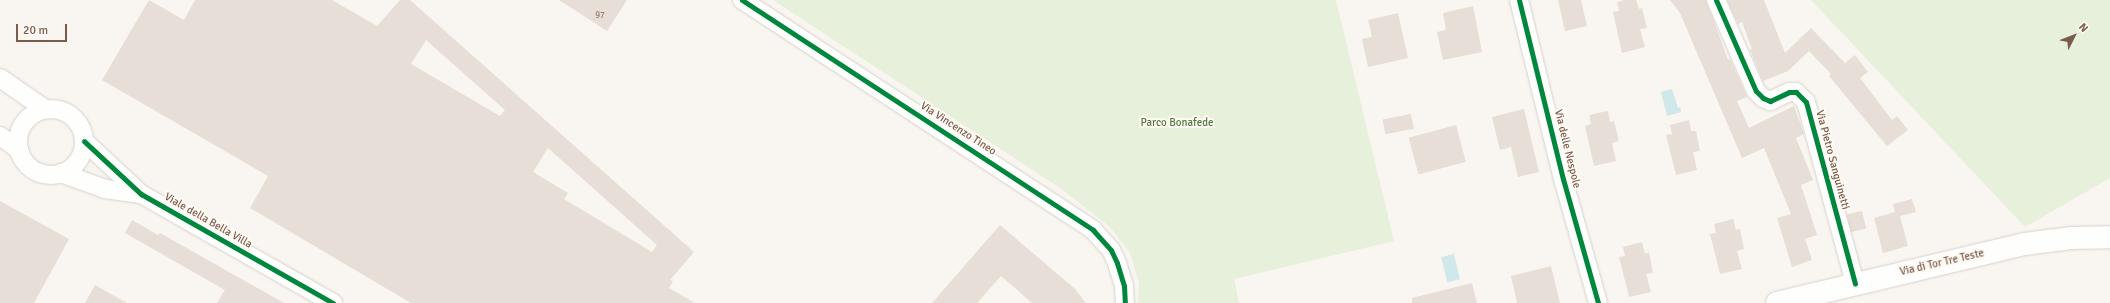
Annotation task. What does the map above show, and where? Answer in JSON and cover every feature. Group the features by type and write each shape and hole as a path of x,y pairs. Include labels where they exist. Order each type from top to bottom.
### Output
{"street":[{"name":"Via Vincenzo Tineo","path":"742,0 1093,230 1111,250 1117,263 1124,286 1125,303"},
{"name":"Via delle Nespole","path":"1519,0 1564,179 1598,303"},
{"name":"Via Pietro Sanguinetti","path":"1716,0 1754,88 1759,94 1770,101 1793,92 1800,94 1806,102 1855,284"},
{"path":"0,78 45,109"},
{"path":"19,150 19,136 24,123 30,116 45,109"},
{"name":"Viale della Bella Villa","path":"45,109 57,109 67,113 76,120 82,130 84,141 141,194 327,302"},
{"name":"Viale della Bella Villa","path":"0,136 19,150 30,167 39,173 49,175 61,174 105,189 141,194"},
{"path":"61,174 71,169 78,161 83,152 84,141"},
{"name":"Via di Tor Tre Teste","path":"1777,303 2025,244 2071,238 2110,237"}],"green space":[{"name":"Parco Bonafede","path":"773,0 1336,0 1394,241 1234,279 1239,303 1138,303 1139,283 1130,253 1110,227 1060,188"},
{"path":"1811,0 2110,0 2110,178 2025,227"}],"water":[{"path":"1672,89 1678,108 1680,107 1681,112 1667,116 1661,92"},
{"path":"1454,254 1460,279 1447,282 1441,257"}],"building":[{"path":"149,0 184,20 195,0 332,0 377,26 400,0 410,0 694,252 670,280 673,281 669,288 695,303 411,303 250,208 268,176 102,80","holes":["426,40 505,110 500,116 411,64","548,148 657,245 652,252 564,199 568,193 533,172"]},
{"path":"559,0 627,0 607,31"},
{"path":"1558,0 1581,0 1587,26 1565,31"},
{"path":"1636,0 1639,9 1642,8 1647,28 1640,29 1645,47 1622,53 1613,12 1619,11 1617,2"},
{"path":"1670,0 1706,0 1728,60 1730,59 1747,97 1737,101 1749,128 1794,106 1804,134 1796,138 1813,180 1801,185 1817,235 1805,239 1812,260 1792,267 1777,218 1791,214 1764,148 1742,158 1680,13"},
{"path":"1727,0 1764,0 1785,53 1811,28 1845,63 1855,55 1868,72 1860,78 1892,120 1897,116 1908,130 1887,146 1829,76 1831,74 1809,51 1788,71 1763,81 1750,50 1752,49 1742,22 1738,24"},
{"path":"1473,6 1482,52 1443,60 1437,32 1446,30 1443,13"},
{"path":"1398,13 1408,58 1368,67 1362,39 1372,37 1368,20"},
{"path":"1524,109 1539,172 1518,177 1511,147 1500,150 1492,117"},
{"path":"1608,111 1610,122 1614,121 1619,141 1612,143 1616,161 1594,166 1585,126 1591,124 1589,115"},
{"path":"1411,114 1414,129 1385,134 1383,120"},
{"path":"1689,120 1691,131 1696,131 1700,151 1693,152 1697,170 1676,175 1666,135 1672,134 1670,125"},
{"path":"1456,125 1466,162 1419,174 1409,138"},
{"path":"1912,199 1916,212 1900,216 1908,246 1883,253 1874,218 1895,212 1893,204"},
{"path":"0,201 69,239 34,303 0,303"},
{"path":"1862,211 1866,229 1850,232 1846,215"},
{"path":"1733,219 1736,230 1740,229 1744,249 1737,251 1742,269 1720,274 1710,234 1716,233 1714,224"},
{"path":"132,220 158,235 160,233 284,303 217,303 225,290 125,233"},
{"path":"1000,225 1075,289 1086,303 1032,303 1001,276 977,303 932,303"},
{"path":"1642,242 1645,254 1649,252 1653,273 1646,274 1651,292 1629,297 1619,257 1625,256 1623,247"},
{"path":"1551,266 1560,303 1517,303 1511,276"},
{"path":"1472,283 1477,303 1412,303 1412,298"},
{"path":"95,285 127,303 85,303"}],"cycle path":[{"path":"742,0 1093,230 1111,250 1117,263 1124,286 1125,303"},
{"path":"1519,0 1563,179 1598,303"},
{"path":"1716,0 1756,91 1763,98 1770,101 1789,92 1796,92 1806,102 1855,284"},
{"path":"84,141 141,194 333,303"}]}
